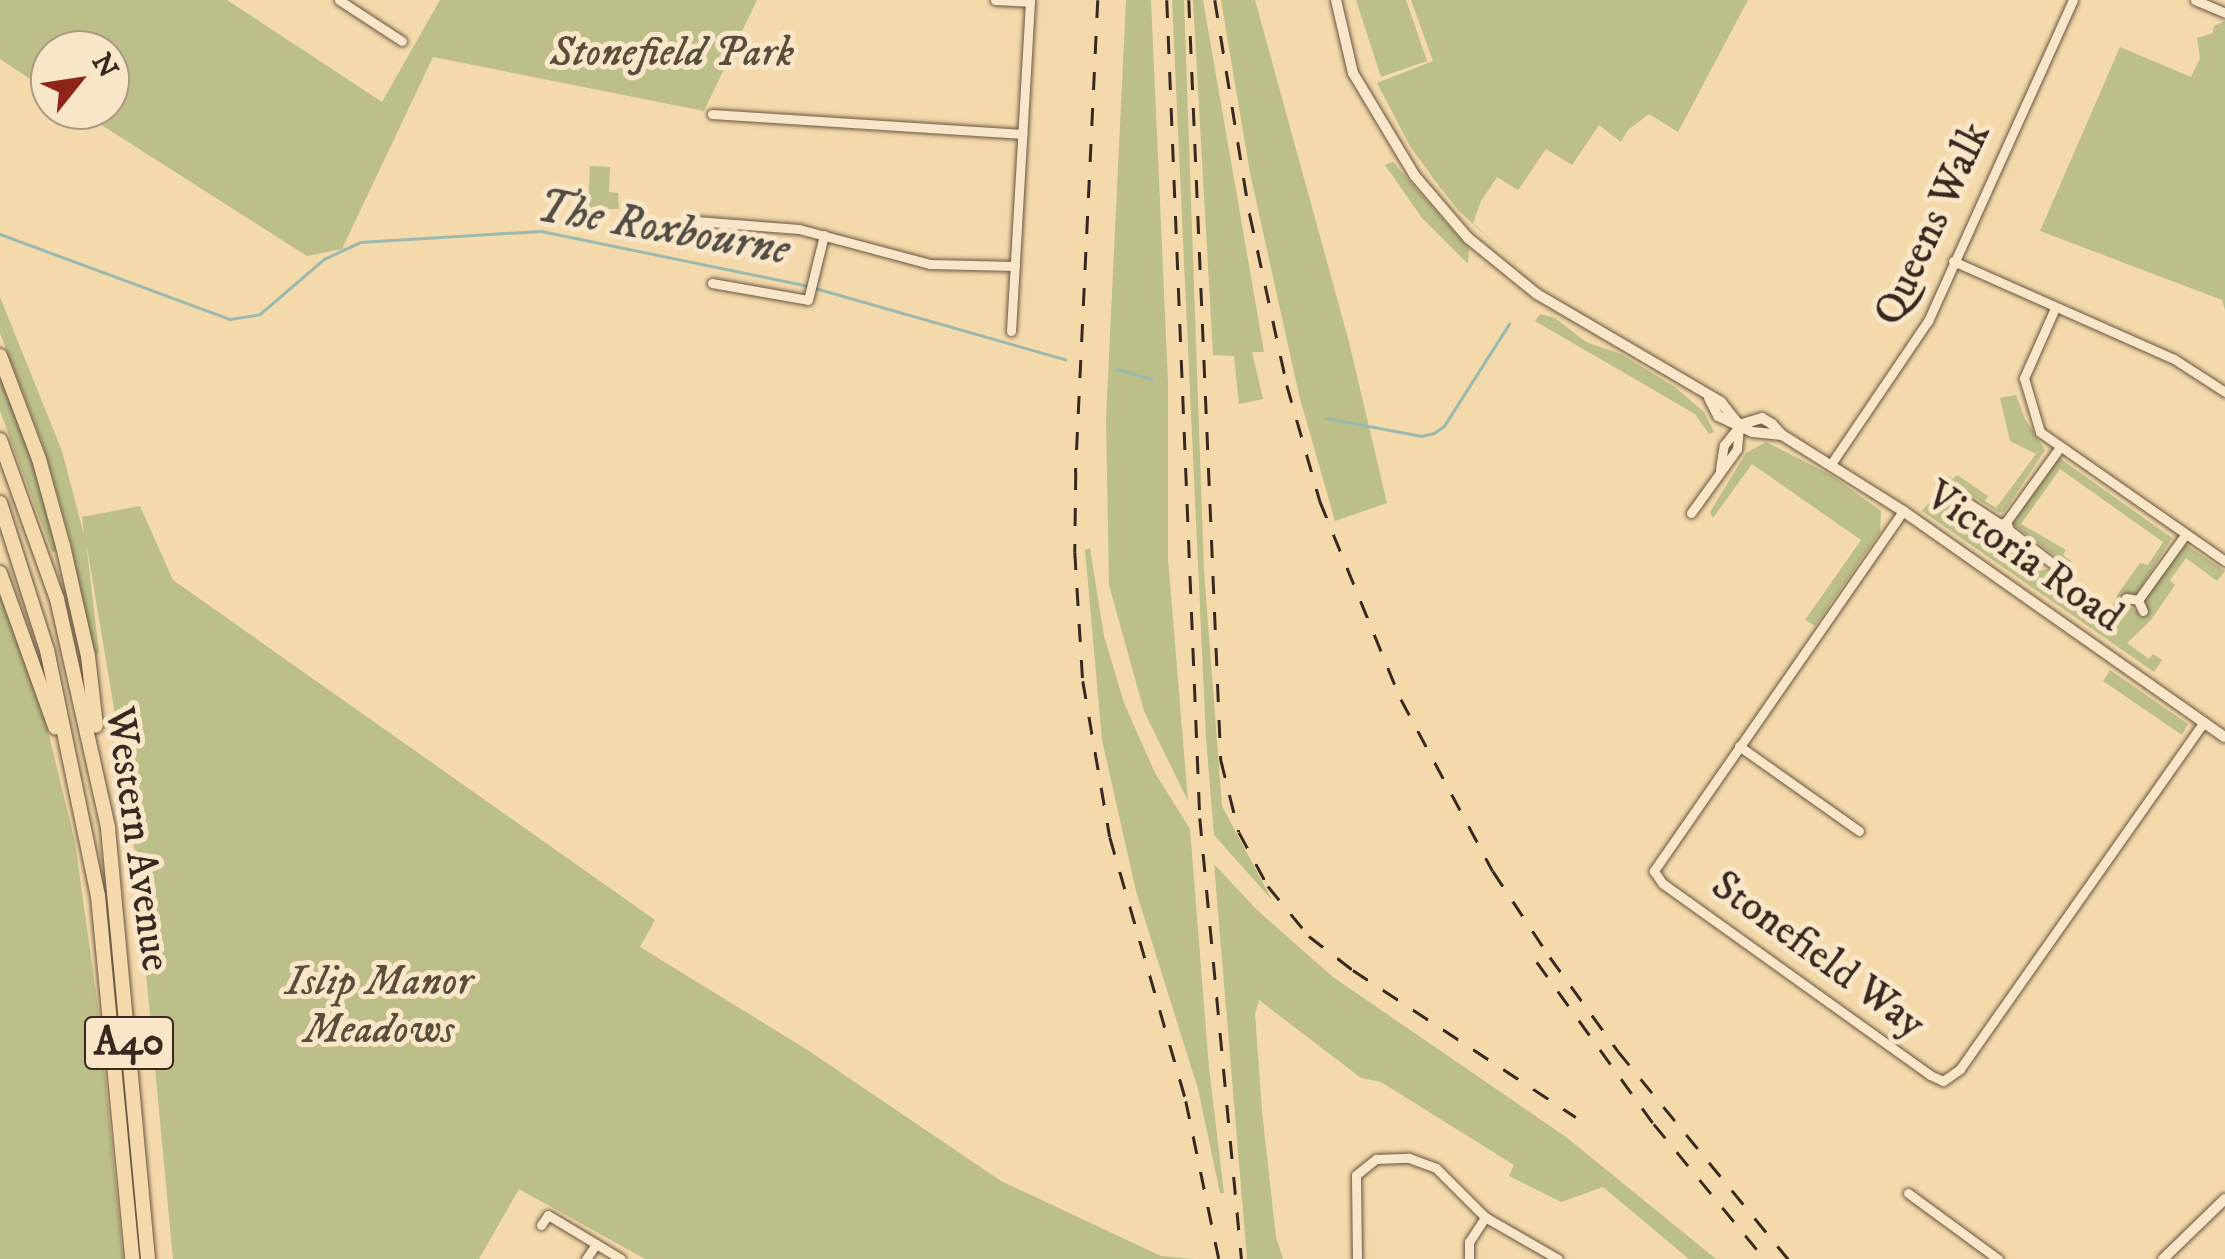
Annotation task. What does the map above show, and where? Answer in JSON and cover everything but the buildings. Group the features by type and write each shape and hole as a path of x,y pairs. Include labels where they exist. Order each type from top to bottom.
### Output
{"highway":[{"path":"0,356 39,459 63,546 88,656 108,828"},
{"name":"Western Avenue","path":"0,440 57,599 108,828 148,1259"},
{"name":"Western Avenue","path":"0,503 47,650 98,896 132,1259"},
{"path":"0,573 49,706 88,843"}],"street":[{"path":"339,0 402,41"},
{"path":"995,0 1030,1 1012,331"},
{"name":"Victoria Road","path":"1336,0 1353,73 1391,141 1454,224 1538,294 1640,351 1709,398 1718,416 1782,435 1831,464 2225,737"},
{"name":"Queens Walk","path":"1831,464 1910,352 2073,0"},
{"path":"2195,0 2225,13"},
{"path":"712,114 1022,134"},
{"path":"696,221 799,228 930,264 1015,266"},
{"path":"712,283 808,300 824,235"},
{"path":"1952,261 2174,359 2225,392"},
{"path":"2055,308 2024,378 2040,432 2225,561"},
{"path":"1691,513 1720,472 1724,444 1740,425"},
{"path":"1953,492 2000,524 2006,522 2060,447"},
{"name":"Stonefield Way","path":"1903,511 1655,864 1656,877 1943,1081 1960,1069 2204,722"},
{"path":"2006,522 2009,530 2052,563"},
{"path":"2138,600 2185,535"},
{"path":"2126,598 2138,600"},
{"path":"2138,600 2143,611"},
{"path":"1740,746 1858,832"},
{"path":"1357,1259 1353,1184 1362,1167 1376,1159 1409,1158 1436,1168 1485,1218 1558,1259"},
{"path":"1908,1193 1998,1259"},
{"path":"2163,1259 2225,1199"},
{"path":"541,1225 548,1214 621,1259"},
{"path":"1469,1259 1469,1242 1485,1218"},
{"path":"586,1259 596,1244"}],"green space":[{"name":"Stonefield Park","path":"0,0 227,0 382,102 440,0 757,0 704,111 433,57 342,249 307,256 109,130 130,130 130,30 30,30 30,79 0,59"},
{"path":"1126,0 1151,0 1168,382 1168,559 1188,801 1144,711 1109,585 1106,419"},
{"path":"1172,0 1184,0 1204,571 1222,806 1272,900 1214,835 1206,738"},
{"path":"1193,0 1203,0 1264,352 1252,352 1263,399 1239,404 1234,356 1213,355"},
{"path":"1221,0 1255,0 1349,342 1387,503 1335,521 1299,395 1250,173"},
{"path":"1356,0 1406,0 1427,61 1381,77"},
{"path":"1411,0 1748,0 1678,132 1649,114 1628,130 1621,142 1599,125 1572,165 1546,149 1518,190 1497,177 1481,201 1473,223 1516,263 1458,210 1433,178 1410,146 1377,83 1433,61"},
{"path":"2225,21 2225,310 2222,300 2040,231 2120,47 2191,77 2200,58 2197,38 2213,33 2214,26"},
{"path":"1393,162 1469,249 1468,264 1422,218 1385,165"},
{"path":"590,166 610,167 609,192 618,193 619,209 588,209"},
{"name":"Islip Manor Meadows","path":"0,297 62,451 84,535 82,517 140,506 173,580 655,920 640,947 806,1049 1001,1181 1161,1256 1193,1259 645,1259 519,1189 479,1259 173,1259 130,803 86,542 99,652 94,658 70,539 44,448 0,333"},
{"path":"1540,314 1555,318 1586,342 1621,354 1675,387 1704,412 1714,432 1709,434 1695,414 1535,321"},
{"path":"0,367 35,466 58,551 52,552 0,411"},
{"path":"2016,395 2025,419 2045,450 2004,512 1999,513 1952,483 1944,492 1957,511 1964,505 2034,554 2032,566 2039,571 2052,568 2057,557 2014,525 2014,520 2058,457 2172,538 2136,595 2126,594 2125,603 2139,613 2148,609 2144,600 2185,544 2225,571 2217,581 2186,558 2170,580 2175,585 2151,620 2127,643 2149,659 2153,654 2162,660 2154,672 1922,511 1936,495 1934,484 1943,473 1953,479 1957,475 1988,496 1985,501 1996,508 2036,454 2010,441 2000,398","holes":["2060,469 2163,542 2148,565 2140,563 2118,594 2108,613 2112,617 2104,627 2082,612 2085,605 2075,598 2071,603 2048,588 2071,561 2063,555 2066,550 2021,524"]},
{"path":"1766,442 1831,475 1881,511 1880,532 1815,626 1805,620 1861,540 1752,464 1713,518 1710,512 1746,453"},
{"path":"1090,548 1104,636 1124,703 1155,773 1190,829 1209,1068 1224,1193 1220,1193 1198,1089 1136,891 1102,740 1085,550"},
{"path":"0,587 38,690 75,842 99,1015 123,1259 0,1259"},
{"path":"2110,670 2188,724 2182,735 2103,681"},
{"path":"1214,864 1257,910 1333,977 1566,1137 1716,1259 1689,1259 1603,1187 1561,1202 1509,1176 1514,1165 1381,1082 1361,1078 1259,1000 1255,1014 1262,1111 1276,1237 1283,1259 1247,1259"}],"waterway":[{"name":"The Roxbourne","path":"0,234 230,319 260,314 324,259 360,242 541,231 808,286"},
{"name":"The Roxbourne","path":"815,288 1065,359"},
{"name":"The Roxbourne","path":"1326,418 1421,436 1434,433 1444,426 1509,324"},
{"name":"The Roxbourne","path":"1117,369 1153,379"}],"railway":[{"path":"1098,0 1076,472 1075,552 1083,681 1110,837 1186,1101 1219,1259"},
{"path":"1167,0 1200,818 1242,1259"},
{"path":"1189,0 1221,760 1239,832 1268,886 1309,936 1353,970 1576,1117"},
{"path":"1215,0 1250,215 1287,385 1320,501 1401,699 1493,871 1550,957 1618,1051 1788,1259"},
{"path":"1537,962 1654,1124 1765,1259"}]}
